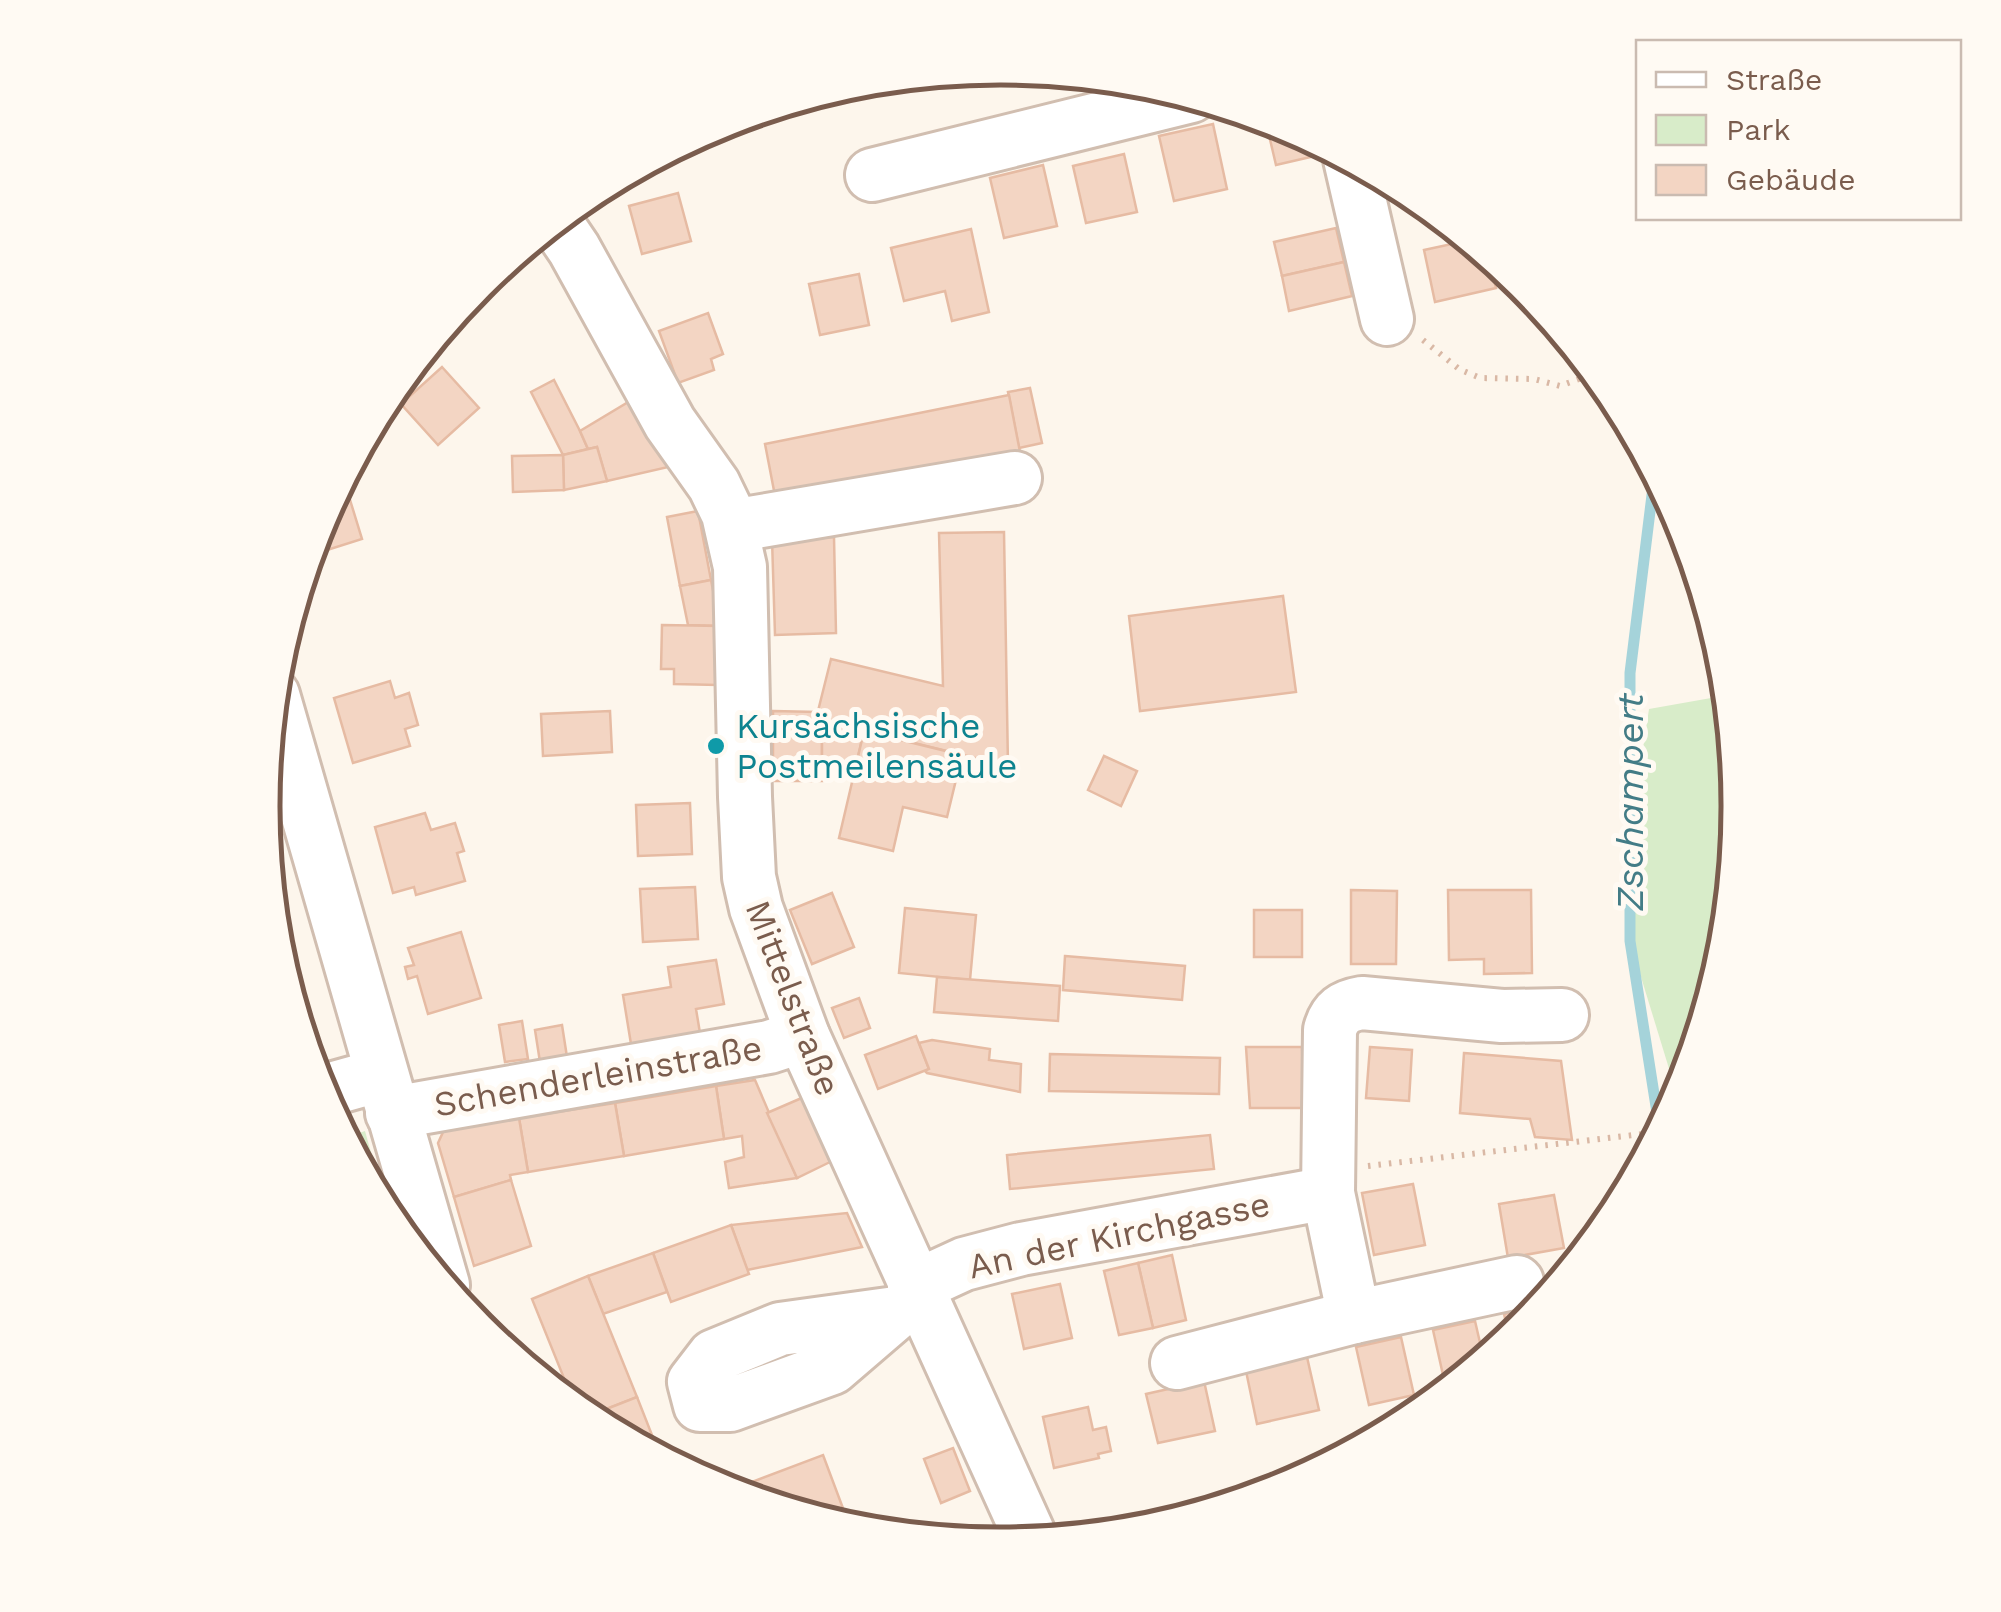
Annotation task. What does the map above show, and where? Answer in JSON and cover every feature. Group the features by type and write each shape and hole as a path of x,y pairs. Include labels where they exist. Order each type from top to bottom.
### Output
{"street":[{"path":"872,175 1160,104"},
{"path":"1355,179 1388,319"},
{"name":"Mittelstraße","path":"563,233 670,423 714,486 732,526 741,587 749,877 756,908 910,1301 1024,1526"},
{"path":"732,526 1015,478"},
{"path":"284,733 433,1251"},
{"path":"1354,1317 1328,1181 1333,1017 1342,1009 1362,1003 1502,1016 1562,1015"},
{"name":"Schenderleinstraße","path":"339,1093 387,1094 769,1048 803,1036"},
{"name":"An der Kirchgasse","path":"910,1301 964,1264 1328,1181"},
{"path":"1177,1363 1354,1317 1517,1282"}],"path":[{"path":"1388,319 1421,338 1459,369 1480,378 1534,379 1560,386 1580,377"},
{"path":"1328,1181 1642,1135"}],"green space":[{"path":"1713,698 1720,759 1720,853 1708,947 1670,1073 1630,941 1630,834 1649,709"},
{"path":"365,1131 374,1161 358,1133"}],"building":[{"path":"1213,124 1227,189 1174,201 1159,136"},
{"path":"1270,138 1313,156 1276,165"},
{"path":"1124,154 1137,212 1086,223 1073,166"},
{"path":"1043,165 1057,226 1004,238 990,178"},
{"path":"678,193 691,241 642,254 629,206"},
{"path":"1336,228 1344,262 1282,276 1274,242"},
{"path":"971,229 989,312 952,321 945,291 904,301 891,248"},
{"path":"1451,244 1494,281 1496,288 1435,302 1424,250"},
{"path":"1344,262 1352,296 1289,311 1282,276"},
{"path":"859,274 869,325 820,335 809,284"},
{"path":"708,313 723,354 711,359 714,370 678,383 659,331"},
{"path":"442,367 479,408 438,445 403,402"},
{"path":"554,380 588,449 563,455 531,392"},
{"path":"1030,388 1042,443 1019,448 1008,392"},
{"path":"1009,395 1020,452 776,501 765,444"},
{"path":"635,398 677,465 607,481 597,447 588,449 580,431"},
{"path":"597,447 607,481 564,490 563,455"},
{"path":"563,455 564,490 513,492 512,456"},
{"path":"349,497 362,539 327,550"},
{"path":"698,511 711,580 680,586 667,517"},
{"path":"1004,532 1008,766 816,719 831,659 943,686 939,533"},
{"path":"834,537 836,633 775,635 772,539"},
{"path":"711,580 720,626 688,625 680,586"},
{"path":"1283,596 1296,692 1140,711 1129,616"},
{"path":"662,625 720,626 718,685 674,684 674,669 661,669"},
{"path":"390,681 395,698 409,693 418,725 405,729 410,746 353,763 334,698"},
{"path":"610,711 612,752 543,756 541,714"},
{"path":"773,711 818,712 816,719 822,720 822,781 773,781"},
{"path":"822,720 864,731 856,765 822,763"},
{"path":"864,731 962,755 947,817 903,807 893,851 839,838"},
{"path":"1104,756 1137,771 1121,806 1088,790"},
{"path":"690,803 692,854 638,856 636,805"},
{"path":"425,813 431,830 455,823 464,851 457,853 465,881 416,895 414,887 393,893 375,827"},
{"path":"695,887 698,939 643,942 640,889"},
{"path":"1351,890 1397,891 1396,964 1351,964"},
{"path":"1448,890 1531,890 1532,973 1484,974 1484,959 1449,960"},
{"path":"832,893 854,947 812,964 790,910"},
{"path":"905,908 976,915 970,980 899,973"},
{"path":"1254,910 1302,910 1302,957 1254,957"},
{"path":"461,932 481,998 428,1014 417,976 408,979 405,967 414,965 408,948"},
{"path":"1065,956 1185,966 1182,1000 1063,990"},
{"path":"716,960 724,1004 696,1009 700,1033 631,1044 623,995 671,987 668,967"},
{"path":"937,977 1060,986 1058,1021 934,1012"},
{"path":"859,998 870,1028 844,1038 832,1008"},
{"path":"522,1021 528,1059 505,1062 499,1025"},
{"path":"562,1025 567,1057 540,1062 535,1030"},
{"path":"916,1036 929,1069 878,1089 865,1055"},
{"path":"932,1040 990,1049 989,1060 1021,1064 1020,1092 927,1073 919,1043"},
{"path":"1246,1047 1302,1047 1304,1108 1250,1108"},
{"path":"1370,1047 1412,1050 1409,1101 1366,1098"},
{"path":"1464,1053 1561,1061 1572,1140 1535,1137 1530,1119 1460,1113"},
{"path":"1050,1054 1220,1058 1219,1094 1049,1091"},
{"path":"755,1080 797,1178 729,1188 725,1162 744,1157 742,1136 724,1139 716,1086"},
{"path":"716,1086 724,1139 624,1156 615,1103"},
{"path":"804,1097 830,1162 797,1178 767,1113"},
{"path":"615,1103 624,1156 528,1172 519,1118"},
{"path":"519,1118 528,1172 454,1197 438,1143 444,1130"},
{"path":"1210,1135 1214,1169 1010,1189 1007,1155"},
{"path":"511,1180 531,1246 474,1266 454,1197"},
{"path":"1413,1184 1425,1245 1374,1255 1362,1193"},
{"path":"1554,1195 1564,1248 1508,1258 1499,1204"},
{"path":"847,1213 862,1247 747,1270 731,1225"},
{"path":"731,1225 749,1274 671,1302 653,1253"},
{"path":"653,1253 667,1292 603,1314 588,1276"},
{"path":"1172,1255 1186,1320 1153,1328 1138,1263"},
{"path":"1138,1263 1153,1328 1119,1335 1104,1271"},
{"path":"588,1276 637,1397 606,1409 565,1380 532,1299"},
{"path":"1060,1284 1072,1338 1024,1349 1012,1294"},
{"path":"1475,1321 1480,1344 1443,1375 1433,1330"},
{"path":"1401,1337 1414,1395 1369,1405 1356,1347"},
{"path":"1307,1357 1319,1410 1257,1424 1246,1371"},
{"path":"1204,1381 1215,1431 1158,1443 1146,1394"},
{"path":"637,1397 653,1437 640,1430 606,1409"},
{"path":"1088,1407 1093,1430 1106,1427 1111,1451 1098,1454 1099,1458 1054,1468 1043,1417"},
{"path":"953,1448 970,1491 941,1503 924,1459"},
{"path":"823,1455 843,1509 769,1489 751,1482"}],"waterway":[{"name":"Zschampert","path":"1652,497 1630,673 1630,941 1656,1106"}],"place":[{"name":"Kursächsische Postmeilensäule","path":"716,746"}]}
